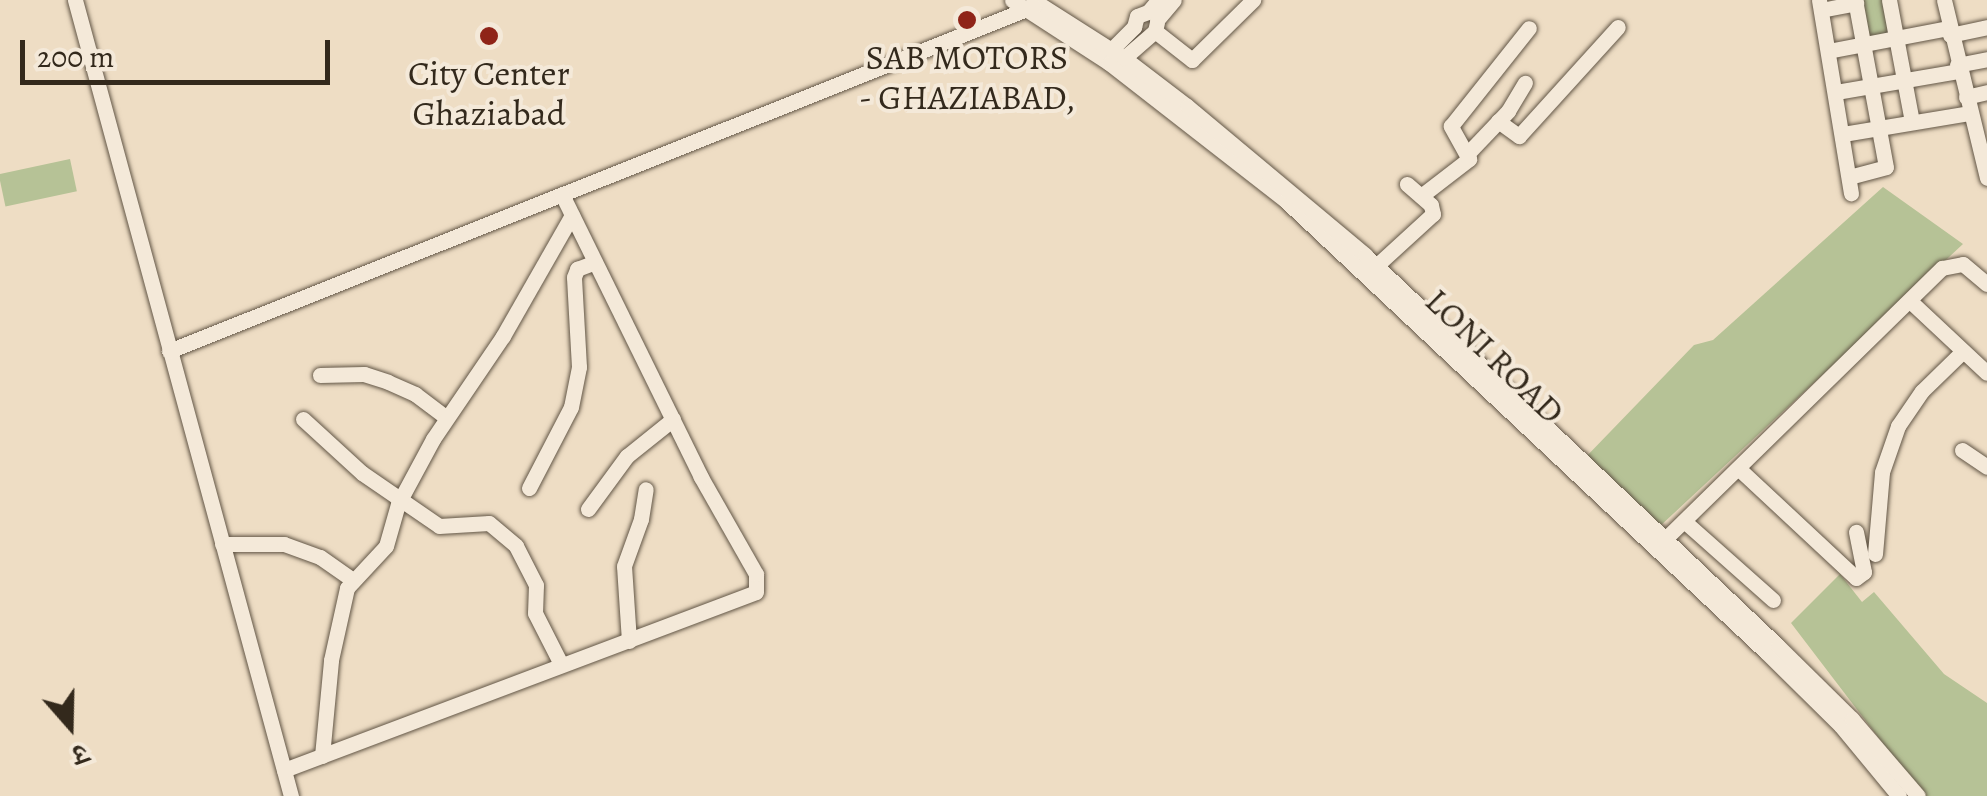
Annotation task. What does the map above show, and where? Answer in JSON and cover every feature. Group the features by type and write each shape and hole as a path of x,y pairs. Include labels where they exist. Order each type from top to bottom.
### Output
{"street":[{"path":"74,0 291,796"},
{"name":"LONI ROAD","path":"1012,0 1033,4 1118,54 1272,174 1376,266 1783,659 1899,796"},
{"path":"1118,54 1174,0"},
{"path":"1149,21 1192,60 1252,0"},
{"path":"1889,0 1912,122"},
{"path":"1964,0 1944,2 1958,68 1975,116 1987,178"},
{"path":"1856,2 1886,170 1850,185 1820,5 1856,2"},
{"path":"169,351 1033,4"},
{"name":"LONI ROAD","path":"1033,4 1285,200 1852,719 1918,796"},
{"path":"1828,50 1987,27"},
{"path":"1469,152 1452,135 1451,126 1529,28"},
{"path":"1498,121 1519,136 1618,28"},
{"path":"1836,92 1906,80 1987,59"},
{"path":"1421,196 1467,162 1469,152 1498,121 1524,83"},
{"path":"1975,116 1987,92"},
{"path":"1843,134 1975,116"},
{"path":"1376,266 1433,214 1408,184"},
{"path":"284,770 561,664 748,598 758,583 562,194"},
{"path":"322,756 337,621 352,579 386,546 400,498 445,417 503,336 572,215"},
{"path":"529,488 571,407 578,367 574,277 577,269 595,262"},
{"path":"1664,540 1949,263 1963,264 1987,284"},
{"path":"1910,301 1961,353 1987,373"},
{"path":"1874,554 1882,472 1898,426 1908,408 1961,353"},
{"path":"320,375 364,374 388,382 415,394 445,417"},
{"path":"304,419 362,473 439,526 488,523 516,546 536,585 535,613 561,664"},
{"path":"588,509 627,456 673,419"},
{"path":"1962,450 1987,467"},
{"path":"1738,468 1856,578 1864,572 1856,532"},
{"path":"629,641 624,566 641,519 646,489"},
{"path":"1684,521 1773,600"},
{"path":"222,544 296,547 320,556 352,579"}],"green space":[{"path":"1858,0 1884,0 1893,34 1865,40"},
{"path":"70,159 77,191 5,206 0,174"},
{"path":"1883,187 1963,244 1659,527 1582,461 1694,345 1713,340"},
{"path":"1840,574 1862,602 1874,592 1944,674 1987,703 1987,796 1923,796 1791,623"}],"place":[{"name":"SAB MOTORS - GHAZIABAD,","path":"967,20"},
{"name":"City Center Ghaziabad","path":"489,36"}]}
